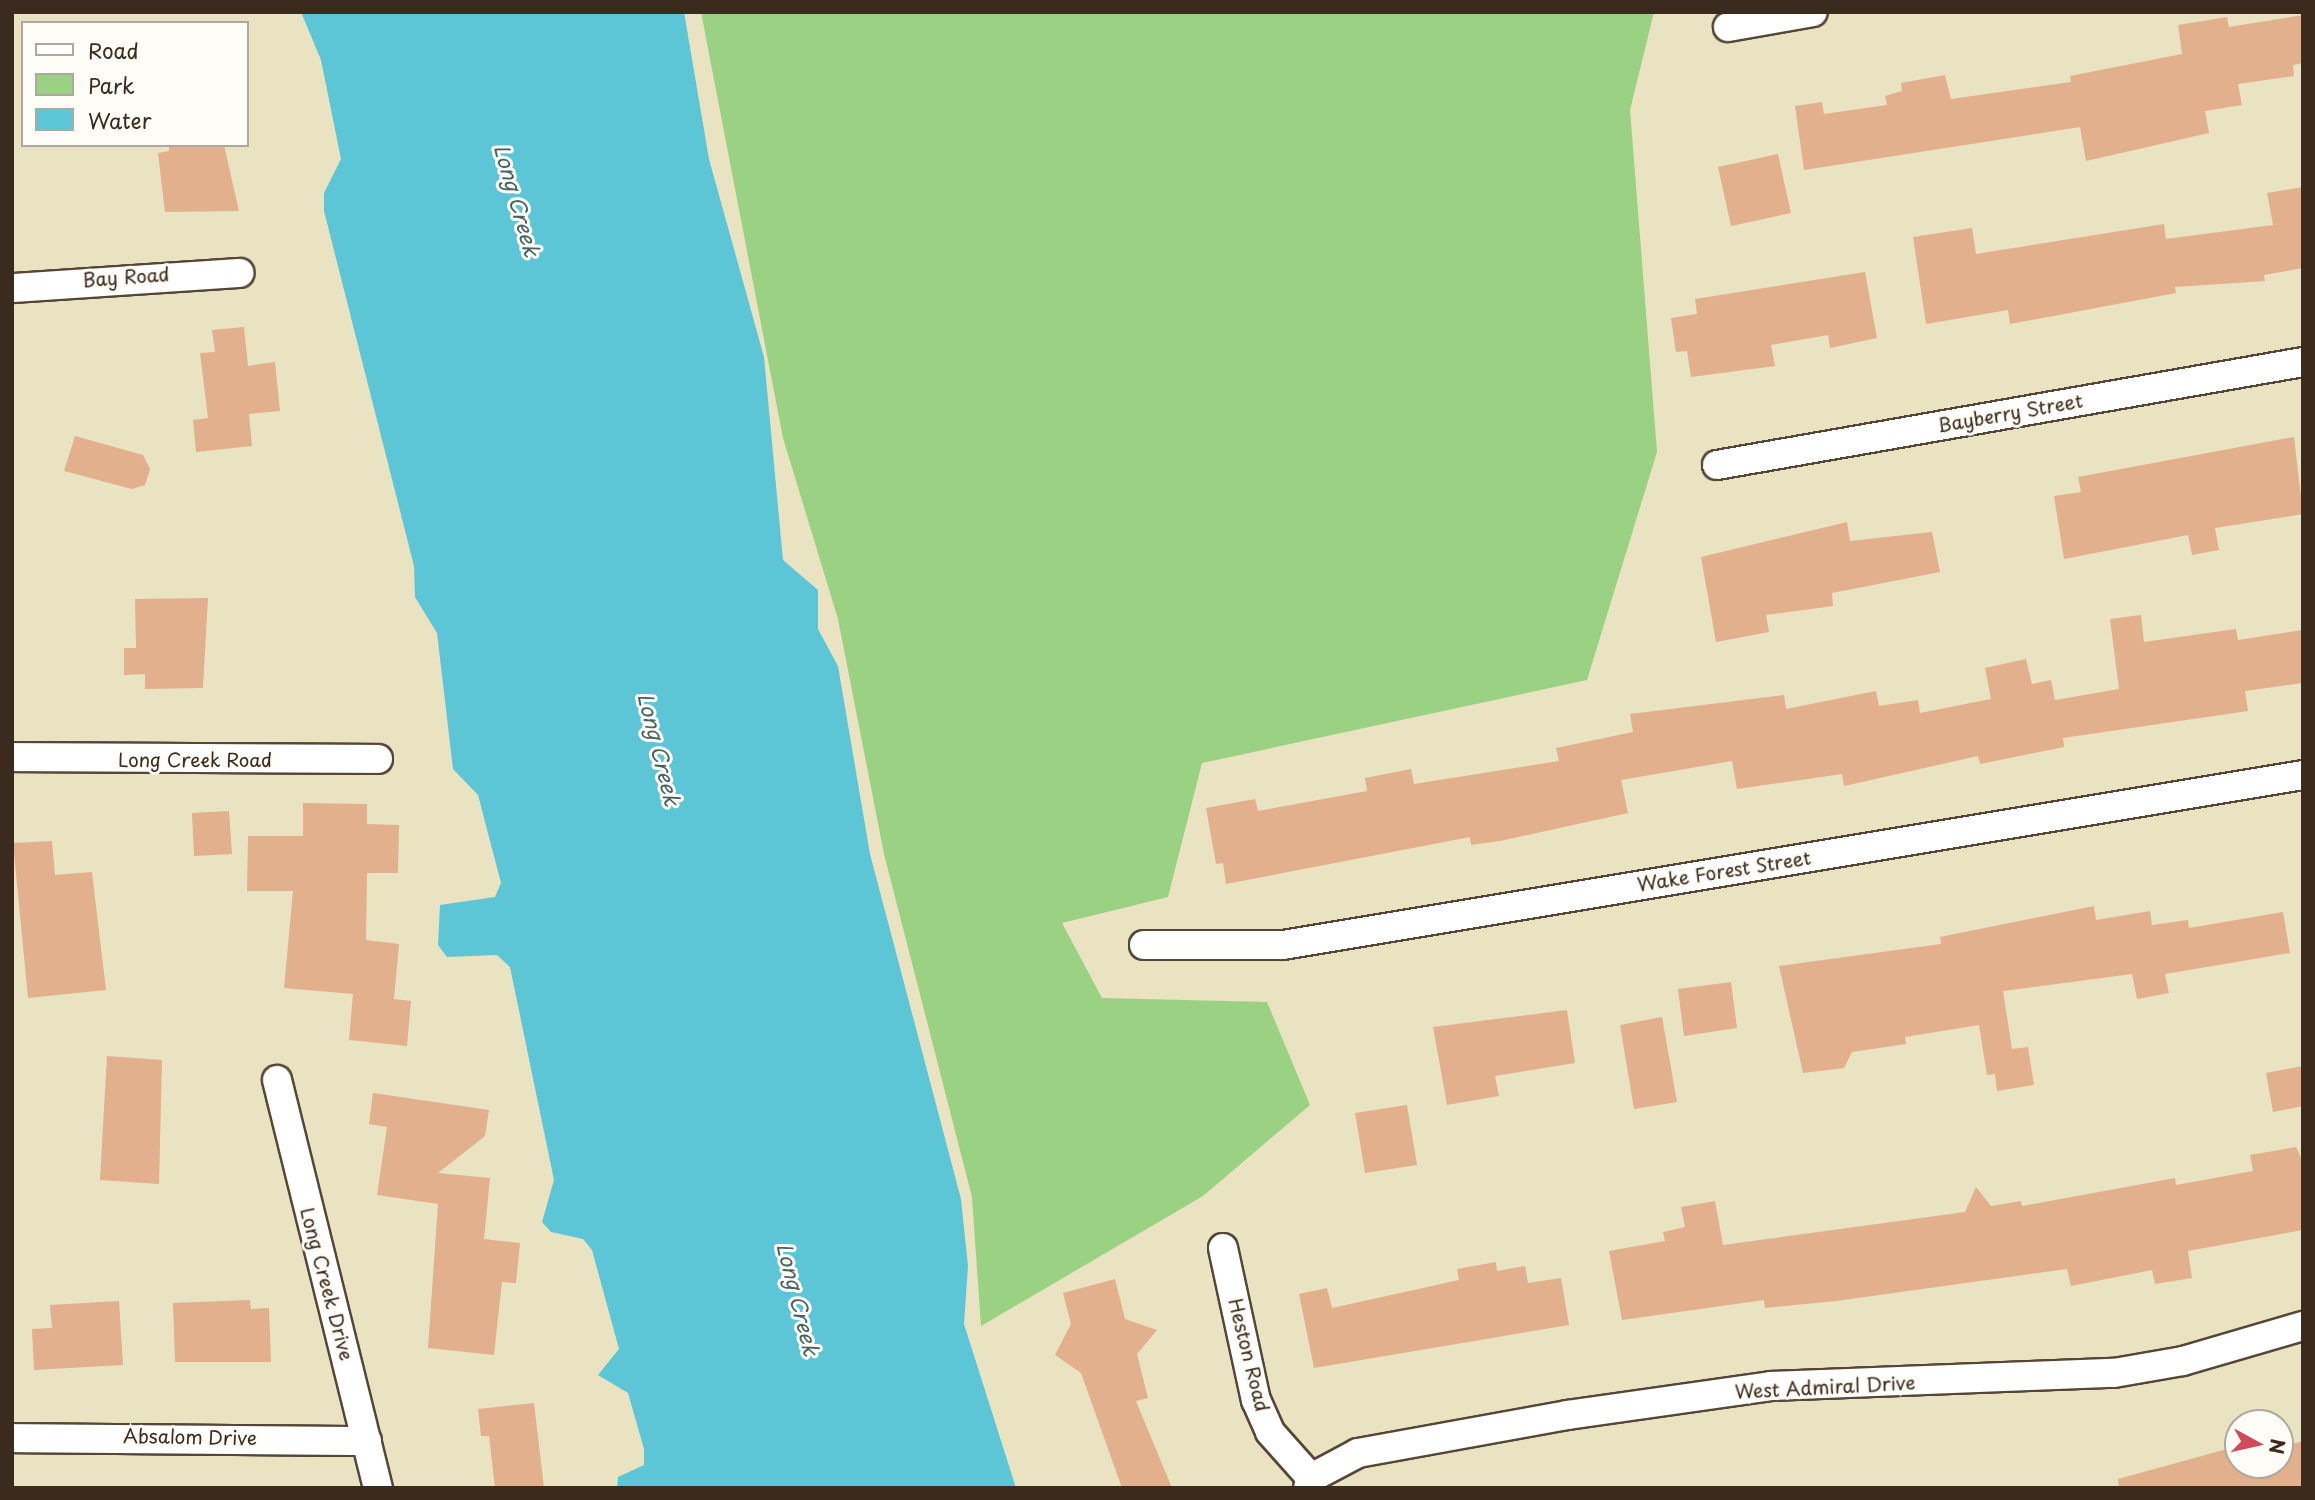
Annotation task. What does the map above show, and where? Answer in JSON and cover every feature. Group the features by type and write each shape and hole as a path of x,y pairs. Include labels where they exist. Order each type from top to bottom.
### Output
{"street":[{"path":"1728,27 1813,12"},
{"name":"Bay Road","path":"12,288 240,273"},
{"name":"Bayberry Street","path":"1717,465 2303,362"},
{"name":"Long Creek Road","path":"12,757 378,759"},
{"name":"Wake Forest Street","path":"1144,945 1283,945 2303,775"},
{"name":"Long Creek Drive","path":"277,1080 378,1488"},
{"name":"Heston Road","path":"1223,1248 1256,1400 1270,1432 1309,1483"},
{"name":"West Admiral Drive","path":"1309,1483 1358,1453 1567,1415 1771,1386 2114,1373 2183,1361 2303,1326"},
{"name":"Absalom Drive","path":"12,1438 367,1441"}],"green space":[{"path":"701,12 1654,12 1630,110 1657,452 1587,680 1202,763 1168,897 1062,923 1102,998 1267,1002 1310,1105 1203,1196 981,1326 972,1197 884,854 838,619 783,438"}],"water":[{"name":"Long Creek","path":"301,12 684,12 709,159 764,357 783,560 818,590 818,629 838,666 870,854 961,1199 968,1266 964,1324 1016,1488 617,1488 618,1477 644,1465 644,1449 628,1393 598,1375 619,1349 592,1250 583,1239 551,1232 542,1222 554,1180 510,967 497,955 447,957 438,945 440,905 495,897 501,883 478,795 453,769 437,633 415,597 414,566 324,211 324,193 341,159 321,60"}],"building":[{"path":"2303,15 2303,63 2293,65 2294,76 2238,84 2242,105 2205,111 2209,133 2086,161 2080,127 1804,170 1795,106 1822,102 1824,114 1887,105 1885,96 1902,91 1901,83 1945,75 1951,99 2071,82 2070,76 2182,54 2178,25 2227,17 2229,27"},
{"path":"169,147 224,147 239,211 165,212 158,153 169,151"},
{"path":"1778,154 1791,213 1731,226 1718,167"},
{"path":"2303,187 2303,268 2264,275 2265,281 2175,287 2176,293 2010,324 2008,310 1926,324 1913,237 1972,228 1976,254 2164,224 2166,239 2273,225 2267,193"},
{"path":"1865,272 1877,338 1830,348 1828,335 1771,345 1775,366 1691,377 1687,351 1676,352 1671,318 1697,314 1695,299"},
{"path":"244,327 248,366 275,362 280,411 249,414 252,446 196,452 193,420 208,418 200,353 215,352 212,330"},
{"path":"75,436 143,455 150,469 145,485 132,489 64,471"},
{"path":"2294,437 2303,514 2215,528 2219,550 2192,555 2188,535 2064,559 2054,496 2081,492 2078,477"},
{"path":"1847,522 1850,541 1932,532 1940,572 1832,593 1833,606 1766,615 1769,632 1716,642 1701,557"},
{"path":"208,598 203,688 145,689 145,674 124,675 124,648 136,648 135,599"},
{"path":"2141,615 2144,642 2236,629 2238,640 2303,630 2303,683 2245,691 2248,711 2063,738 2064,747 1980,764 1978,756 1844,786 1842,774 1737,789 1732,761 1621,780 1628,813 1500,841 1471,845 1470,837 1226,884 1223,863 1216,864 1206,808 1255,799 1258,811 1367,791 1365,778 1411,769 1414,784 1559,761 1556,748 1633,732 1630,714 1784,695 1786,709 1876,691 1879,706 1918,700 1920,713 1991,699 1985,668 2026,659 2032,684 2051,680 2055,700 2119,689 2110,619"},
{"path":"303,803 367,804 367,824 399,825 398,873 367,873 366,940 399,944 394,999 411,1001 407,1046 349,1040 353,994 284,988 293,891 247,891 248,836 303,836"},
{"path":"229,811 232,854 194,856 192,813"},
{"path":"52,841 55,875 92,872 106,990 28,998 13,843"},
{"path":"2094,906 2096,920 2150,911 2152,925 2188,920 2189,928 2283,912 2290,953 2165,974 2169,993 2137,999 2132,974 2003,991 2012,1049 2028,1047 2034,1085 1997,1091 1995,1074 1987,1075 1979,1025 1905,1037 1906,1044 1852,1052 1844,1068 1803,1073 1779,966 1941,944 1940,937"},
{"path":"1731,982 1737,1028 1684,1036 1678,989"},
{"path":"1567,1010 1575,1063 1495,1076 1499,1096 1447,1105 1433,1027"},
{"path":"1662,1017 1677,1102 1634,1109 1620,1025"},
{"path":"107,1056 162,1060 159,1184 100,1180"},
{"path":"2303,1066 2303,1106 2273,1112 2266,1073"},
{"path":"373,1093 489,1110 485,1136 438,1173 490,1178 484,1239 520,1243 516,1283 502,1282 494,1355 428,1348 438,1204 377,1195 387,1127 369,1124"},
{"path":"1407,1105 1417,1165 1365,1173 1355,1113"},
{"path":"2296,1147 2303,1162 2303,1230 2188,1251 2192,1278 2155,1284 2152,1270 2071,1286 2067,1269 1836,1301 1765,1308 1764,1300 1622,1320 1609,1251 1665,1241 1663,1232 1685,1227 1681,1207 1715,1201 1723,1245 1965,1212 1976,1187 1991,1206 2021,1201 2022,1206 2175,1178 2176,1185 2253,1171 2250,1155"},
{"path":"1496,1262 1497,1271 1525,1266 1528,1283 1561,1278 1569,1325 1314,1368 1299,1294 1327,1288 1332,1308 1459,1280 1457,1269"},
{"path":"1115,1279 1125,1319 1157,1330 1137,1354 1148,1398 1136,1401 1172,1488 1122,1488 1081,1373 1055,1355 1071,1324 1063,1293"},
{"path":"250,1300 251,1309 269,1308 271,1362 175,1362 173,1303"},
{"path":"119,1301 123,1365 34,1370 32,1329 52,1328 50,1305"},
{"path":"534,1403 544,1488 495,1488 489,1436 481,1436 478,1409"},
{"path":"2303,1441 2303,1488 2119,1488 2118,1479 2224,1450 2224,1479 2294,1479 2294,1443"}]}
